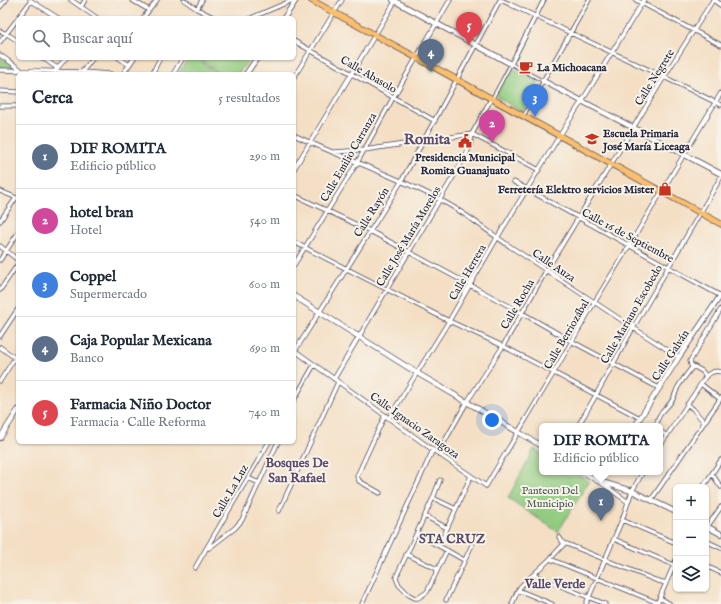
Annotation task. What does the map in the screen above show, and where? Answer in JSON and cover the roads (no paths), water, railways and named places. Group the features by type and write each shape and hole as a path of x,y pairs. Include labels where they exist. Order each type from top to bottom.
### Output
{"main road":[{"path":"311,0 721,224"}],"street":[{"path":"0,6 6,0"},
{"path":"19,16 31,0 55,16"},
{"path":"71,0 95,16"},
{"path":"81,7 85,0"},
{"path":"132,0 149,10"},
{"path":"145,16 157,0"},
{"path":"184,0 211,16"},
{"path":"197,9 202,0"},
{"path":"258,16 295,0"},
{"path":"285,16 295,0"},
{"path":"296,74 342,0"},
{"path":"296,166 395,0 475,45 684,154 721,176"},
{"name":"Calle Emilio Carranza","path":"296,262 357,163 450,0"},
{"path":"500,0 571,32 721,105"},
{"name":"Calle Rayón","path":"296,348 401,182 500,0"},
{"path":"491,99 544,0"},
{"path":"524,116 589,0"},
{"path":"636,0 643,2 721,45"},
{"path":"713,0 721,5"},
{"name":"Calle Negrete","path":"612,164 664,77 713,0"},
{"name":"Calle Herrera","path":"389,418 470,286 497,238 643,2"},
{"path":"0,42 16,21"},
{"path":"0,31 16,40"},
{"name":"Calle Abasolo","path":"296,42 435,121"},
{"path":"0,55 21,70"},
{"path":"45,60 56,71"},
{"path":"56,71 64,60"},
{"path":"0,70 82,72 91,60"},
{"path":"122,60 129,64"},
{"path":"124,72 132,60"},
{"path":"153,72 159,60"},
{"path":"174,72 182,60"},
{"path":"247,72 256,60"},
{"path":"0,92 16,92"},
{"name":"Calle Berriozábal","path":"486,486 571,341 721,93"},
{"name":"Calle José María Morelos","path":"279,511 336,380 359,336 466,154 470,146 472,134 491,99"},
{"path":"0,106 16,106"},
{"path":"333,152 364,150 472,134 539,170"},
{"name":"Calle Auza","path":"296,136 401,182 461,212 594,303 679,357"},
{"name":"Calle Rocha","path":"438,453 503,346 546,271 612,164"},
{"name":"Calle Mariano Escobedo","path":"580,423 721,176"},
{"name":"Calle 16 de Septiembre","path":"514,182 721,295"},
{"path":"0,191 16,198"},
{"path":"296,196 409,252 659,388"},
{"path":"0,221 16,199"},
{"path":"0,260 16,236"},
{"path":"296,243 449,321 503,346 553,374 640,418"},
{"path":"0,246 16,258"},
{"path":"0,290 16,267"},
{"name":"Calle Galván","path":"637,423 721,295"},
{"path":"296,297 417,373 539,444"},
{"path":"706,376 702,370 690,363 691,358 721,309"},
{"path":"0,336 16,313"},
{"path":"0,347 16,358"},
{"name":"Calle Ignacio Zaragoza","path":"296,351 486,486"},
{"path":"0,381 16,360"},
{"path":"296,401 314,365"},
{"path":"656,423 657,419 672,400 678,387 693,366"},
{"path":"663,442 706,376 710,373 721,372"},
{"path":"651,500 720,398 701,384"},
{"path":"296,397 301,390"},
{"path":"687,404 704,422"},
{"path":"0,438 16,413"},
{"path":"380,493 359,481 357,476 385,415"},
{"path":"663,433 667,436"},
{"name":"Calle La Luz","path":"194,568 268,444"},
{"name":"Calle La Luz","path":"206,549 239,524 245,515 277,444"},
{"path":"362,604 434,450"},
{"path":"705,484 721,460"},
{"path":"712,474 721,487"},
{"path":"588,475 628,502"},
{"path":"598,481 602,475"},
{"path":"586,604 622,520 632,491 641,475"},
{"path":"439,546 471,476"},
{"path":"248,478 259,483"},
{"path":"440,480 397,575 396,578 398,585 409,595 415,598 418,598 427,592 447,550"},
{"path":"598,481 632,491 673,511"},
{"path":"433,498 456,509"},
{"path":"709,522 721,508"},
{"path":"425,516 447,528"},
{"path":"622,520 673,542"},
{"path":"709,528 721,534"},
{"path":"416,534 464,560"},
{"path":"559,537 564,544 666,584"},
{"path":"614,538 673,565"},
{"path":"709,542 721,548"},
{"path":"512,604 521,586 534,575 564,544"},
{"path":"446,600 472,545"},
{"path":"406,554 437,569"},
{"path":"550,559 658,604 673,567"},
{"path":"709,567 721,573"},
{"path":"534,575 605,604"},
{"path":"518,590 552,604"},
{"path":"660,598 670,604"}],"place":[{"name":"Farmacia Niño Doctor","path":"469,45"},
{"name":"La Michoacana","path":"526,67"},
{"name":"Caja Popular Mexicana","path":"431,72"},
{"name":"Coppel","path":"535,117"},
{"name":"Escuela Primaria José María Liceaga","path":"592,139"},
{"name":"Presidencia Municipal Romita Guanajuato","path":"465,141"},
{"name":"hotel bran","path":"492,143"},
{"name":"Ferretería Elektro servicios Mister","path":"665,189"},
{"name":"DIF ROMITA","path":"601,521"}],"district":[{"name":"Romita","path":"427,139"},
{"name":"Bosques De San Rafael","path":"297,470"},
{"name":"STA CRUZ","path":"452,538"},
{"name":"Valle Verde","path":"555,583"}],"park label":[{"name":"Panteon Del Municipio","path":"550,496"}]}
